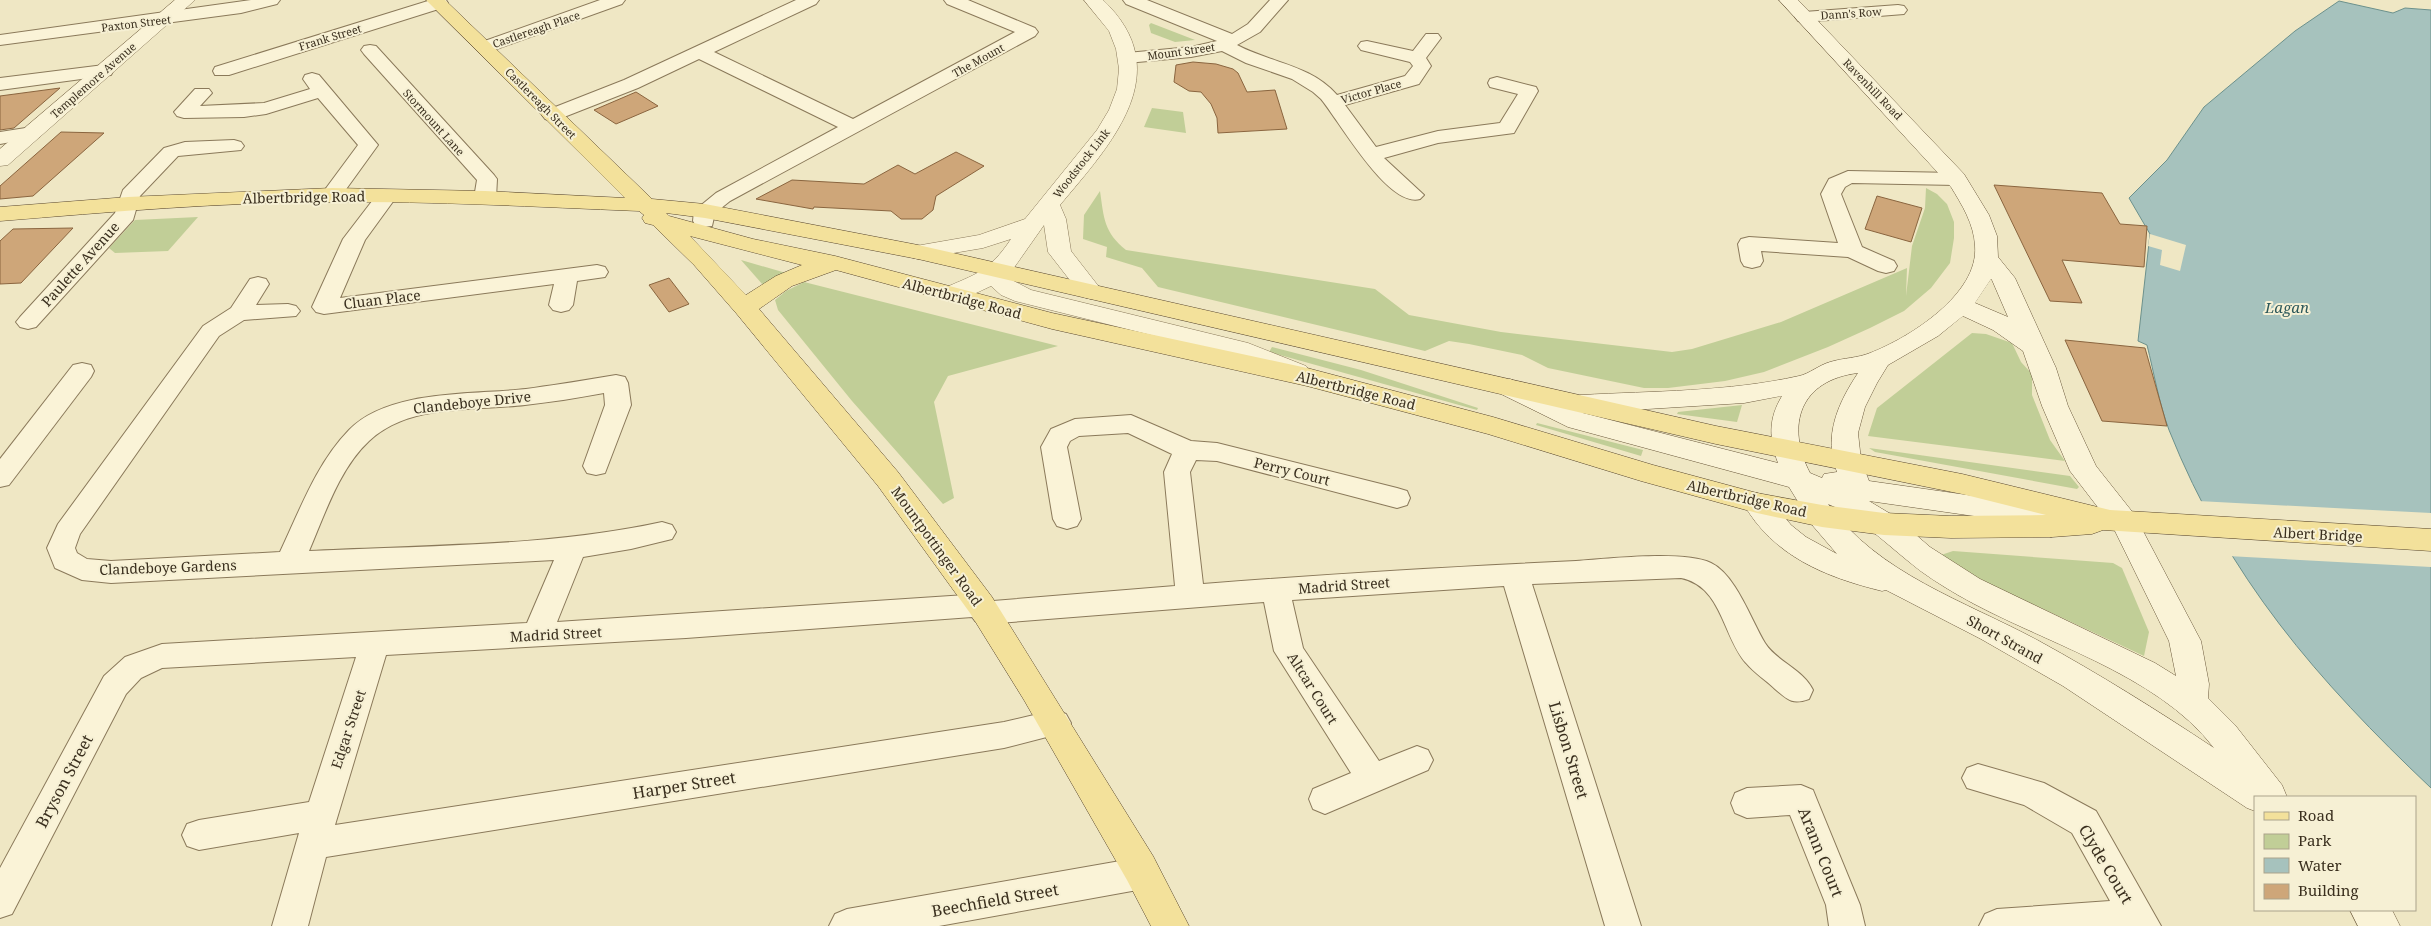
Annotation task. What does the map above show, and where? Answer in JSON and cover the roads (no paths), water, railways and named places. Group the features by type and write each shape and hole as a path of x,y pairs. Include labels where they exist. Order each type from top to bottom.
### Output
{"main road":[{"name":"Templemore Avenue","path":"0,160 186,0"},
{"name":"Woodstock Link","path":"950,294 999,270 1108,130 1127,84 1129,69 1124,43 1117,27 1109,15 1093,0"},
{"name":"Ravenhill Road","path":"1785,448 1783,432 1787,410 1795,396 1810,383 1836,369 1879,360 1941,323 1961,306 1977,284 1987,258 1986,238 1979,220 1972,204 1956,179 1788,0"},
{"name":"Castlereagh Street","path":"437,2 654,213"},
{"name":"Albertbridge Road","path":"0,214 128,204 332,195 485,198 608,204 654,213 704,216 918,252 1581,404 1971,486 2117,521"},
{"path":"1049,204 1055,219 1056,236 1060,252 1091,292"},
{"name":"Albertbridge Road","path":"654,213 747,245 802,258 831,262 1052,321 1307,377 1493,426 1651,474 1757,503 1822,516 1884,524 1951,527 2052,526 2117,521 2205,527"},
{"name":"Mountpottinger Road","path":"654,213 745,308 888,479 983,609 1055,723 1143,873 1171,926"},
{"path":"704,216 806,248 831,262"},
{"path":"918,252 983,241 1033,224"},
{"path":"1987,258 2003,278 2038,357 2055,406 2084,471 2117,521 2185,641 2194,684 2192,703"},
{"path":"745,308 774,286 792,276 831,262"},
{"path":"999,270 998,278 1001,284 1024,296 1239,349 1307,377"},
{"path":"1961,306 2002,324 2038,357"},
{"name":"Ravenhill Road","path":"1879,360 1861,385 1847,421 1844,442 1847,460 1858,489 1884,524"},
{"path":"1581,404 1744,394 1810,383"},
{"path":"1510,388 1577,421 1742,463 1798,480 1846,500 1884,524"},
{"path":"1785,448 1840,484 1858,489 1988,508 2052,526"},
{"name":"Short Strand","path":"1785,448 1798,480 1822,516 1859,556 1900,584 2012,641 2103,695 2258,796"},
{"path":"1757,503 1772,525 1796,547 1835,566 1862,576 1900,584"},
{"name":"Short Strand","path":"1884,524 1920,555 1969,587 2144,672 2192,703 2223,735 2270,796"},
{"name":"Albert Bridge","path":"2205,527 2431,540"},
{"path":"2369,911 2382,926"}],"street":[{"name":"Paxton Street","path":"0,40 163,20 241,8 271,0"},
{"name":"Castlereagh Place","path":"485,47 616,0"},
{"path":"552,115 630,84 810,0"},
{"name":"The Mount","path":"704,216 723,197 1030,32 953,0"},
{"path":"1132,0 1149,9 1226,38 1229,48 1245,58 1305,78 1333,102 1371,155 1388,175 1413,195"},
{"name":"Mount Street","path":"1127,58 1194,50 1227,43 1250,32 1279,0"},
{"name":"Frank Street","path":"222,71 437,2"},
{"name":"Dann's Row","path":"1804,17 1898,10"},
{"name":"Victor Place","path":"1333,102 1412,80 1422,66 1417,58 1432,38"},
{"path":"1367,46 1417,58"},
{"path":"289,50 368,145 332,195"},
{"name":"Stormount Lane","path":"370,50 487,179 485,198"},
{"path":"699,52 853,127"},
{"path":"0,84 104,71"},
{"path":"202,93 184,112 244,111 266,108 311,78"},
{"path":"1371,155 1422,139 1460,132 1507,129 1529,91 1497,83"},
{"path":"0,138 32,133"},
{"path":"128,204 130,194 171,152 185,148 234,146"},
{"path":"1852,251 1831,194 1836,183 1848,178 1956,179"},
{"name":"Cluan Place","path":"386,196 354,239 324,307 597,272"},
{"name":"Paulette Avenue","path":"28,322 125,215 128,204"},
{"path":"1752,261 1749,244 1852,251 1886,266"},
{"path":"561,305 567,276"},
{"path":"239,313 258,284"},
{"name":"Clandeboye Gardens","path":"288,311 239,313 211,330 68,531 62,548 65,560 82,569 111,572 572,549 624,542 662,532"},
{"path":"0,478 82,371"},
{"name":"Clandeboye Drive","path":"290,562 336,465 346,449 360,433 378,421 397,412 417,407 528,397 616,383 618,404 596,466"},
{"name":"Perry Court","path":"1067,519 1054,447 1060,435 1076,428 1131,424 1187,450 1217,452 1397,498"},
{"path":"1187,450 1177,472 1190,595"},
{"path":"537,635 572,549"},
{"name":"Madrid Street","path":"133,665 147,659 162,656 983,609 1515,574 1681,566 1702,571 1715,582 1727,599 1756,654 1798,690"},
{"name":"Lisbon Street","path":"1515,574 1623,926"},
{"name":"Altcar Court","path":"1276,590 1288,651 1371,777"},
{"name":"Edgar Street","path":"290,926 317,830 375,644"},
{"name":"Bryson Street","path":"0,902 115,685 133,665"},
{"name":"Harper Street","path":"317,830 1004,735 1055,723"},
{"path":"1325,799 1371,777 1417,760"},
{"name":"Clyde Court","path":"1978,778 2032,793 2084,822 2140,921"},
{"name":"Arann Court","path":"1748,803 1801,800 1843,905 1847,926"},
{"path":"200,835 317,830"},
{"name":"Beechfield Street","path":"847,926 1143,873"},
{"path":"1998,926 2140,921"}],"water":[{"name":"Lagan","path":"2339,1 2393,13 2405,8 2431,10 2431,788 2350,707 2279,624 2248,580 2219,533 2193,483 2165,420 2147,345 2138,341 2150,234 2129,198 2167,160 2204,107 2295,31"}]}
